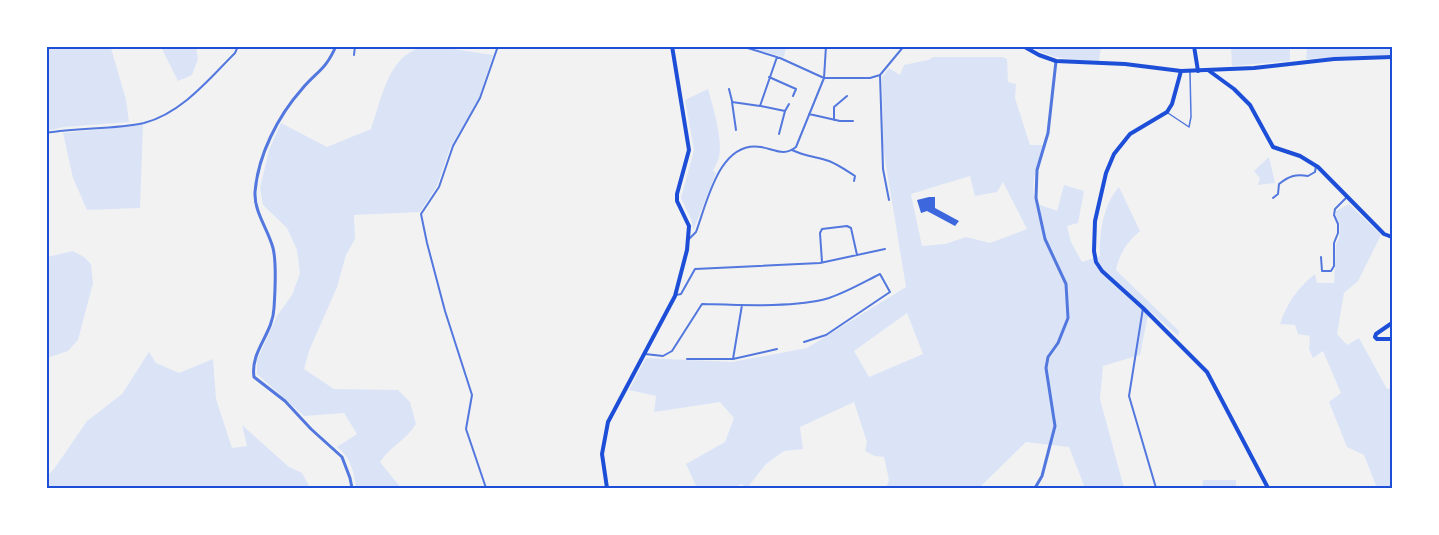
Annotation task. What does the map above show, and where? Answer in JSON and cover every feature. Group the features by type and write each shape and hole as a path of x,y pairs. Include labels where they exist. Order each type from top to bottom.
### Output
{"main road":[{"path":"607,489 603,454 608,422 675,296 689,239 687,219 677,201 689,150 672,46"},
{"path":"1023,46 1056,61 1125,63 1181,71 1334,59 1392,57"},
{"path":"1194,46 1198,71"},
{"path":"1208,70 1234,89 1250,105 1273,147 1300,156 1316,166 1384,234 1392,237"},
{"path":"1181,71 1172,104 1167,112 1130,134 1113,154 1106,173 1095,221 1096,262 1115,284 1143,308 1207,372 1268,489"},
{"path":"1392,323 1375,336 1377,339 1392,339"}],"street":[{"path":"46,134 145,122 165,114 195,93 235,52 238,46"},
{"path":"336,46 321,72 303,86 283,113 260,170 255,204 273,249 274,310 268,333 253,361 253,367 254,377 285,401 342,457 352,489"},
{"path":"354,55 355,46"},
{"path":"486,489 466,429 472,395 445,311 426,243 421,214 439,187 453,146 480,98 498,46"},
{"path":"741,46 777,57 824,78 870,78 880,75 903,47"},
{"path":"689,239 696,232 717,173 727,159 734,153 752,147 779,153 796,147 824,78 826,46"},
{"path":"760,106 777,57"},
{"path":"1035,489 1042,476 1055,426 1046,368 1048,357 1058,343 1068,318 1066,284 1045,239 1036,198 1037,171 1048,133 1056,61"},
{"path":"880,75 883,169 889,200"},
{"path":"770,77 796,89 793,96"},
{"path":"729,89 736,130"},
{"path":"834,120 834,107 847,96"},
{"path":"732,102 785,111"},
{"path":"779,134 789,104"},
{"path":"809,114 834,120 853,121"},
{"path":"792,150 804,156 831,162 855,176 854,181"},
{"path":"1273,198 1278,194 1279,184 1288,177 1297,174 1308,176 1315,172 1316,166"},
{"path":"1321,257 1322,271 1331,271 1334,266 1334,243 1338,233 1335,210 1348,196"},
{"path":"822,262 819,233 822,229 847,226 851,228 857,255"},
{"path":"675,296 681,294 695,269 822,262 885,249"},
{"path":"644,354 663,356 672,351 702,304 798,303 827,298 880,274 890,292 826,335 804,342"},
{"path":"733,358 742,305"},
{"path":"1143,308 1129,396 1156,489"},
{"path":"687,359 733,358 777,349"}],"lane":[{"path":"1167,112 1189,127 1191,117 1190,71"}],"shaded area":[{"path":"47,46 113,47 111,48 126,100 129,122 64,127 47,131"},
{"path":"433,46 493,55 479,98 450,148 437,186 420,212 354,215 355,239 346,255 337,287 309,351 304,369 334,389 398,390 410,402 416,424 380,462 401,488 356,488 351,466 346,456 337,447 357,434 344,413 304,416 257,374 257,360 277,316 292,295 300,273 297,250 287,228 263,205 260,188 269,150 281,123 327,147 371,129 384,88 397,64 418,48"},
{"path":"161,47 196,47 198,59 192,75 178,81"},
{"path":"746,47 786,47 784,57"},
{"path":"1031,47 1101,47 1099,61 1056,57"},
{"path":"1231,47 1290,47 1290,61 1232,66"},
{"path":"1307,47 1392,47 1392,55 1306,59"},
{"path":"933,57 1003,57 1007,59 1008,82 1016,84 1015,98 1030,145 1043,145 1033,185 1035,199 1039,204 1057,211 1064,185 1084,191 1078,223 1067,226 1071,242 1082,262 1100,256 1103,220 1109,202 1119,187 1140,231 1125,248 1116,270 1179,331 1178,336 1149,310 1140,355 1103,366 1100,399 1124,488 1085,488 1069,447 1026,442 979,488 886,488 889,480 884,457 865,451 867,442 854,402 800,427 803,449 784,451 766,464 747,488 742,484 733,488 697,488 686,464 725,442 734,418 720,402 654,412 656,396 629,390 646,358 732,362 807,348 906,287 883,147 882,77 889,68 900,75 904,65","holes":["970,176 975,196 997,192 1003,182 1027,229 990,243 966,237 945,244 922,246 911,194","907,313 923,354 869,377 854,351"]},
{"path":"708,89 717,123 720,150 719,159 713,171 716,173 693,229 681,198 694,150 685,100"},
{"path":"143,125 140,208 87,210 73,178 63,133"},
{"path":"1269,157 1275,183 1258,185 1260,178 1254,171"},
{"path":"1349,204 1381,235 1358,281 1344,293 1337,334 1347,345 1359,338 1387,389 1392,388 1392,488 1377,488 1364,455 1347,447 1329,402 1341,393 1323,351 1313,358 1309,349 1310,336 1298,334 1295,325 1280,324 1293,297 1315,274 1317,283 1334,283 1336,244 1340,225 1336,211"},
{"path":"73,251 91,264 93,283 78,340 68,351 50,357 47,365 47,257"},
{"path":"149,352 156,363 179,373 213,359 216,399 232,448 247,446 242,425 289,467 302,473 310,488 47,488 47,476 87,421 122,394"},
{"path":"1203,480 1236,480 1236,488 1202,488"}],"building":[{"path":"935,197 935,208 959,221 955,226 927,211 921,213 917,200"}]}
